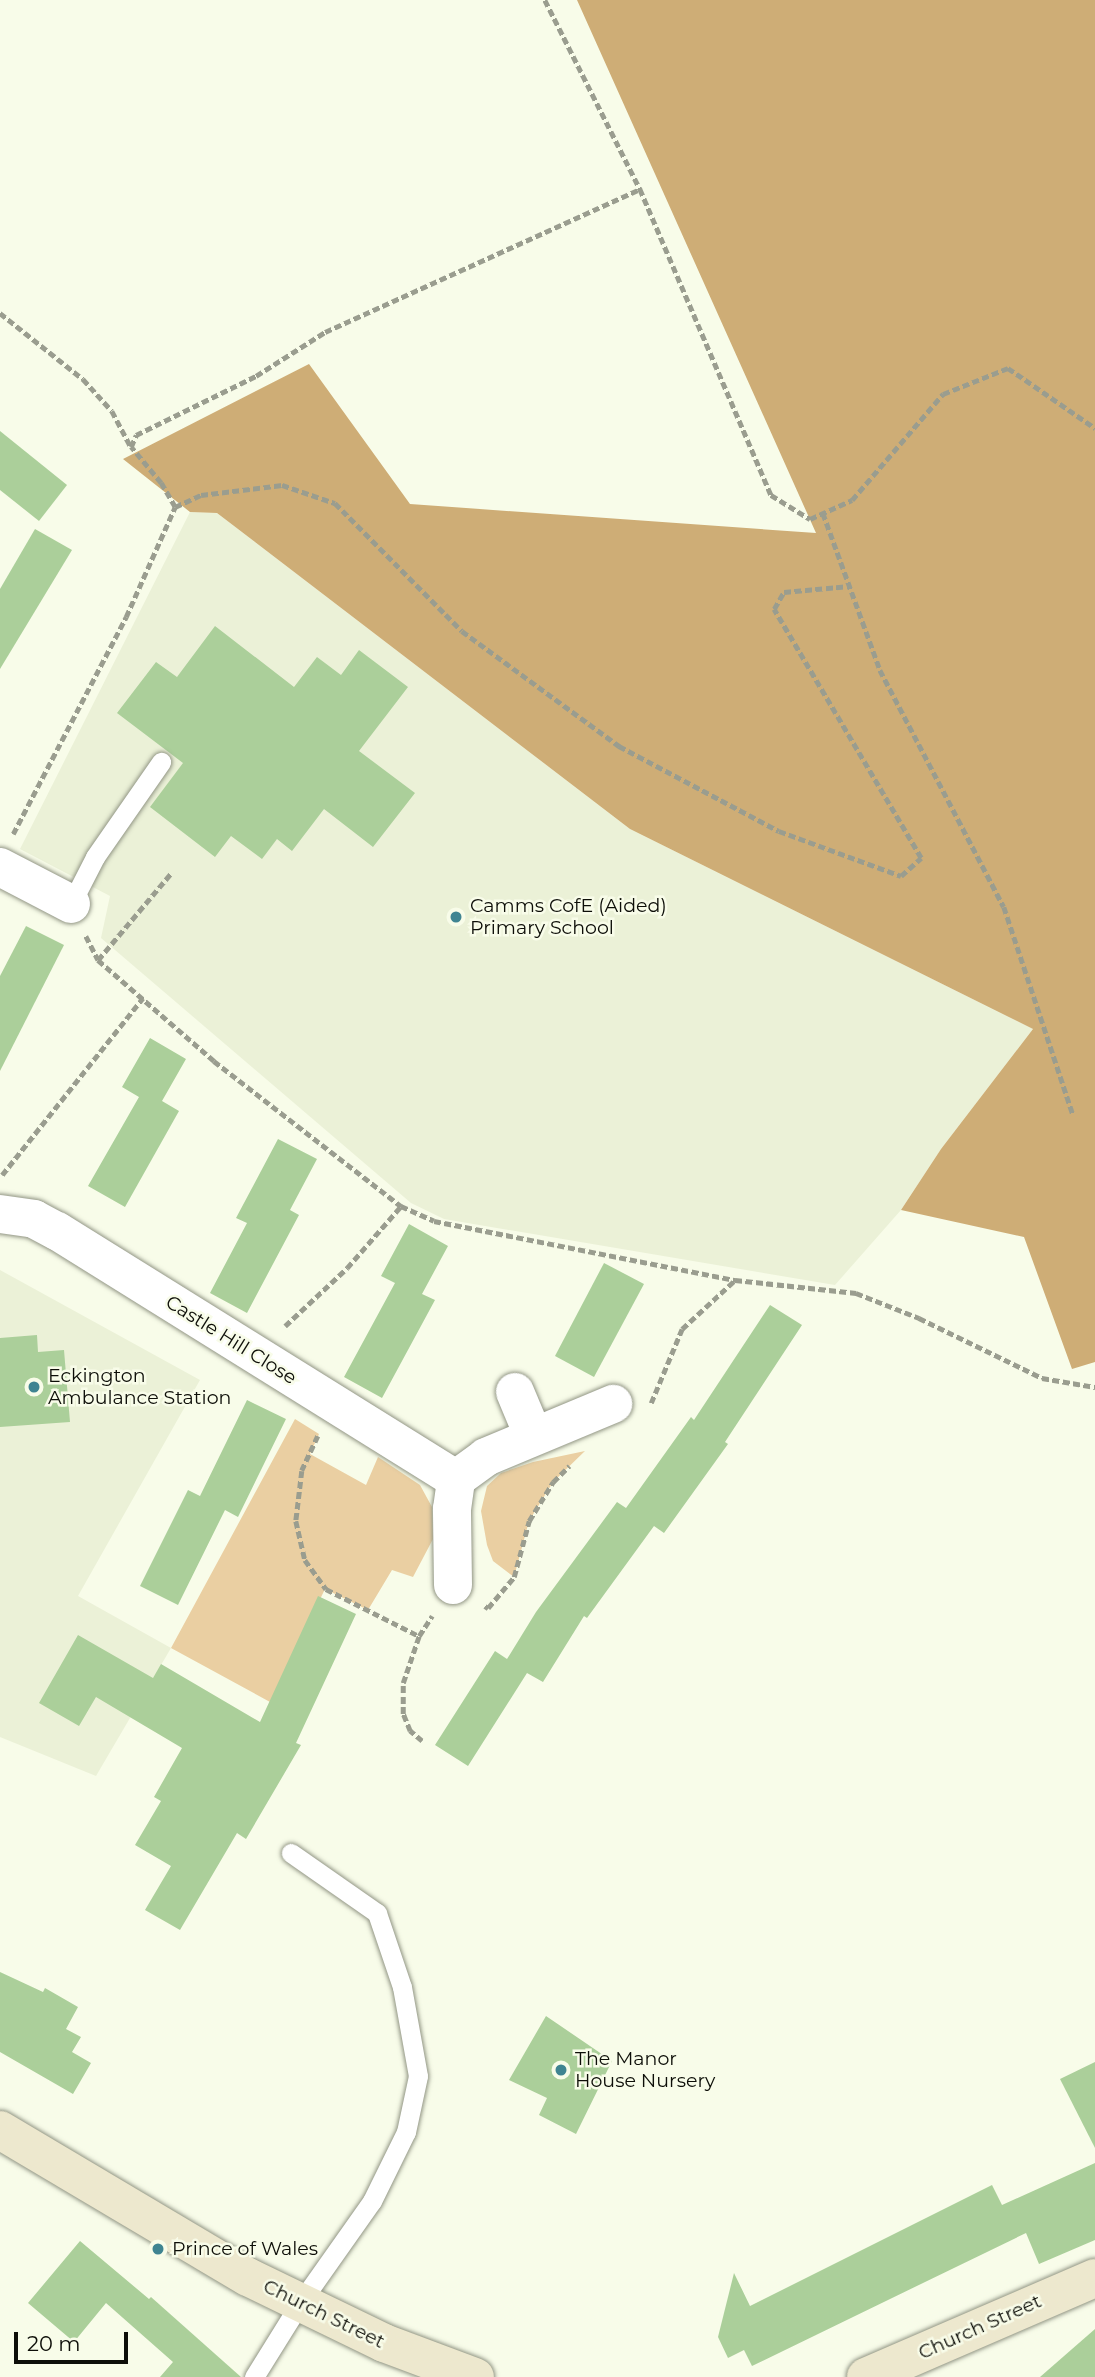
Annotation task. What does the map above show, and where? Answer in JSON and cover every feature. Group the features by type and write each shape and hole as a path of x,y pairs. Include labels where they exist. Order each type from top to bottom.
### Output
{"main road":[{"name":"Church Street","path":"0,2130 248,2277 384,2343 475,2377"},
{"name":"Church Street","path":"866,2377 1095,2278"}],"street":[{"path":"6,851 71,904"},
{"name":"Castle Hill Close","path":"0,1214 34,1219 57,1231 456,1479"},
{"path":"515,1392 533,1435"},
{"path":"453,1585 452,1509 456,1479 486,1457 533,1435 613,1404"}],"lane":[{"path":"71,904 95,857 161,762"},
{"path":"254,2377 300,2303 372,2201 406,2132 418,2076 402,1987 377,1913 291,1853"}],"path":[{"path":"545,0 640,190 771,495 810,519 852,500 943,394 1008,368 1095,428"},
{"path":"131,447 136,435 256,376 325,332 640,190"},
{"path":"0,313 83,379 112,411 131,447 161,483 175,507"},
{"path":"6,851 126,617 175,507 201,495 282,485 335,503 462,631 620,746 779,831 901,876 920,858 774,609 784,592 850,586"},
{"path":"823,513 880,670 1004,907 1073,1114"},
{"path":"98,960 172,873"},
{"path":"71,904 98,960 214,1060 401,1206 434,1220 721,1277 856,1293 919,1318 1042,1378 1095,1387"},
{"path":"0,1179 143,998"},
{"path":"252,1354 347,1268 401,1206"},
{"path":"334,1404 302,1471 296,1521 305,1560 326,1588 419,1636"},
{"path":"422,1741 410,1731 403,1714 403,1683 419,1636 453,1585"}],"shaded area":[{"path":"577,0 1095,0 1095,1362 1072,1369 1024,1237 901,1210 941,1149 1033,1029 630,829 217,513 190,512 123,459 309,364 410,504 816,533"},
{"name":"Camms CofE (Aided) Primary School","path":"190,512 217,513 630,829 1033,1029 941,1149 901,1210 835,1285 444,1219 411,1203 101,938 110,896 20,849"},
{"path":"0,1270 200,1380 78,1596 171,1648 96,1776 0,1737"},
{"path":"295,1419 319,1434 310,1454 366,1485 378,1457 420,1485 432,1507 433,1539 413,1577 392,1570 368,1610 325,1589 270,1702 171,1648"},
{"path":"585,1451 553,1482 529,1521 514,1577 493,1561 487,1545 481,1511 487,1486 501,1473 533,1462"}],"building":[{"path":"0,431 67,485 39,521 0,490"},
{"path":"35,529 72,550 0,669 0,589"},
{"path":"215,626 294,687 317,657 341,675 359,650 408,687 359,751 415,793 373,847 324,809 292,851 277,839 262,859 231,836 215,857 150,807 183,763 117,713 156,662 177,677"},
{"path":"26,926 64,945 0,1071 0,976"},
{"path":"150,1038 186,1059 162,1101 179,1111 125,1207 88,1186 139,1097 122,1087"},
{"path":"278,1139 317,1159 290,1210 299,1215 247,1313 210,1293 247,1223 236,1218"},
{"path":"409,1224 448,1246 422,1294 435,1300 382,1398 344,1377 395,1283 381,1276"},
{"path":"604,1263 644,1284 594,1377 555,1356"},
{"path":"770,1305 802,1325 725,1442 728,1444 664,1533 654,1526 587,1618 584,1616 543,1682 527,1673 468,1766 435,1745 495,1651 507,1659 536,1612 617,1502 626,1508 691,1417 694,1420"},
{"name":"Eckington Ambulance Station","path":"37,1335 38,1352 64,1350 70,1422 0,1427 0,1338"},
{"path":"247,1400 286,1419 238,1517 225,1510 178,1605 140,1586 188,1490 200,1496"},
{"path":"318,1596 356,1614 296,1743 301,1745 246,1839 237,1833 180,1930 145,1910 171,1866 135,1845 161,1801 154,1797 182,1748 96,1697 79,1726 39,1703 78,1635 153,1678 161,1664 260,1722"},
{"path":"0,1972 43,1992 45,1988 78,2007 66,2029 81,2037 72,2052 91,2063 73,2094 0,2052"},
{"name":"The Manor House Nursery","path":"546,2016 612,2061 576,2134 539,2115 547,2098 509,2080"},
{"path":"1095,2062 1095,2148 1060,2079"},
{"path":"1095,2163 1095,2240 1039,2264 1026,2233 752,2366 744,2350 728,2358 718,2337 734,2273 750,2306 992,2185 1002,2205"},
{"path":"80,2241 149,2299 151,2297 241,2377 160,2377 173,2362 106,2303 74,2342 28,2303"},
{"path":"1095,2329 1095,2377 1040,2377"}],"place":[{"name":"Camms CofE (Aided) Primary School","path":"456,917"},
{"name":"Eckington Ambulance Station","path":"34,1387"},
{"name":"The Manor House Nursery","path":"561,2070"},
{"name":"Prince of Wales","path":"158,2249"}]}
